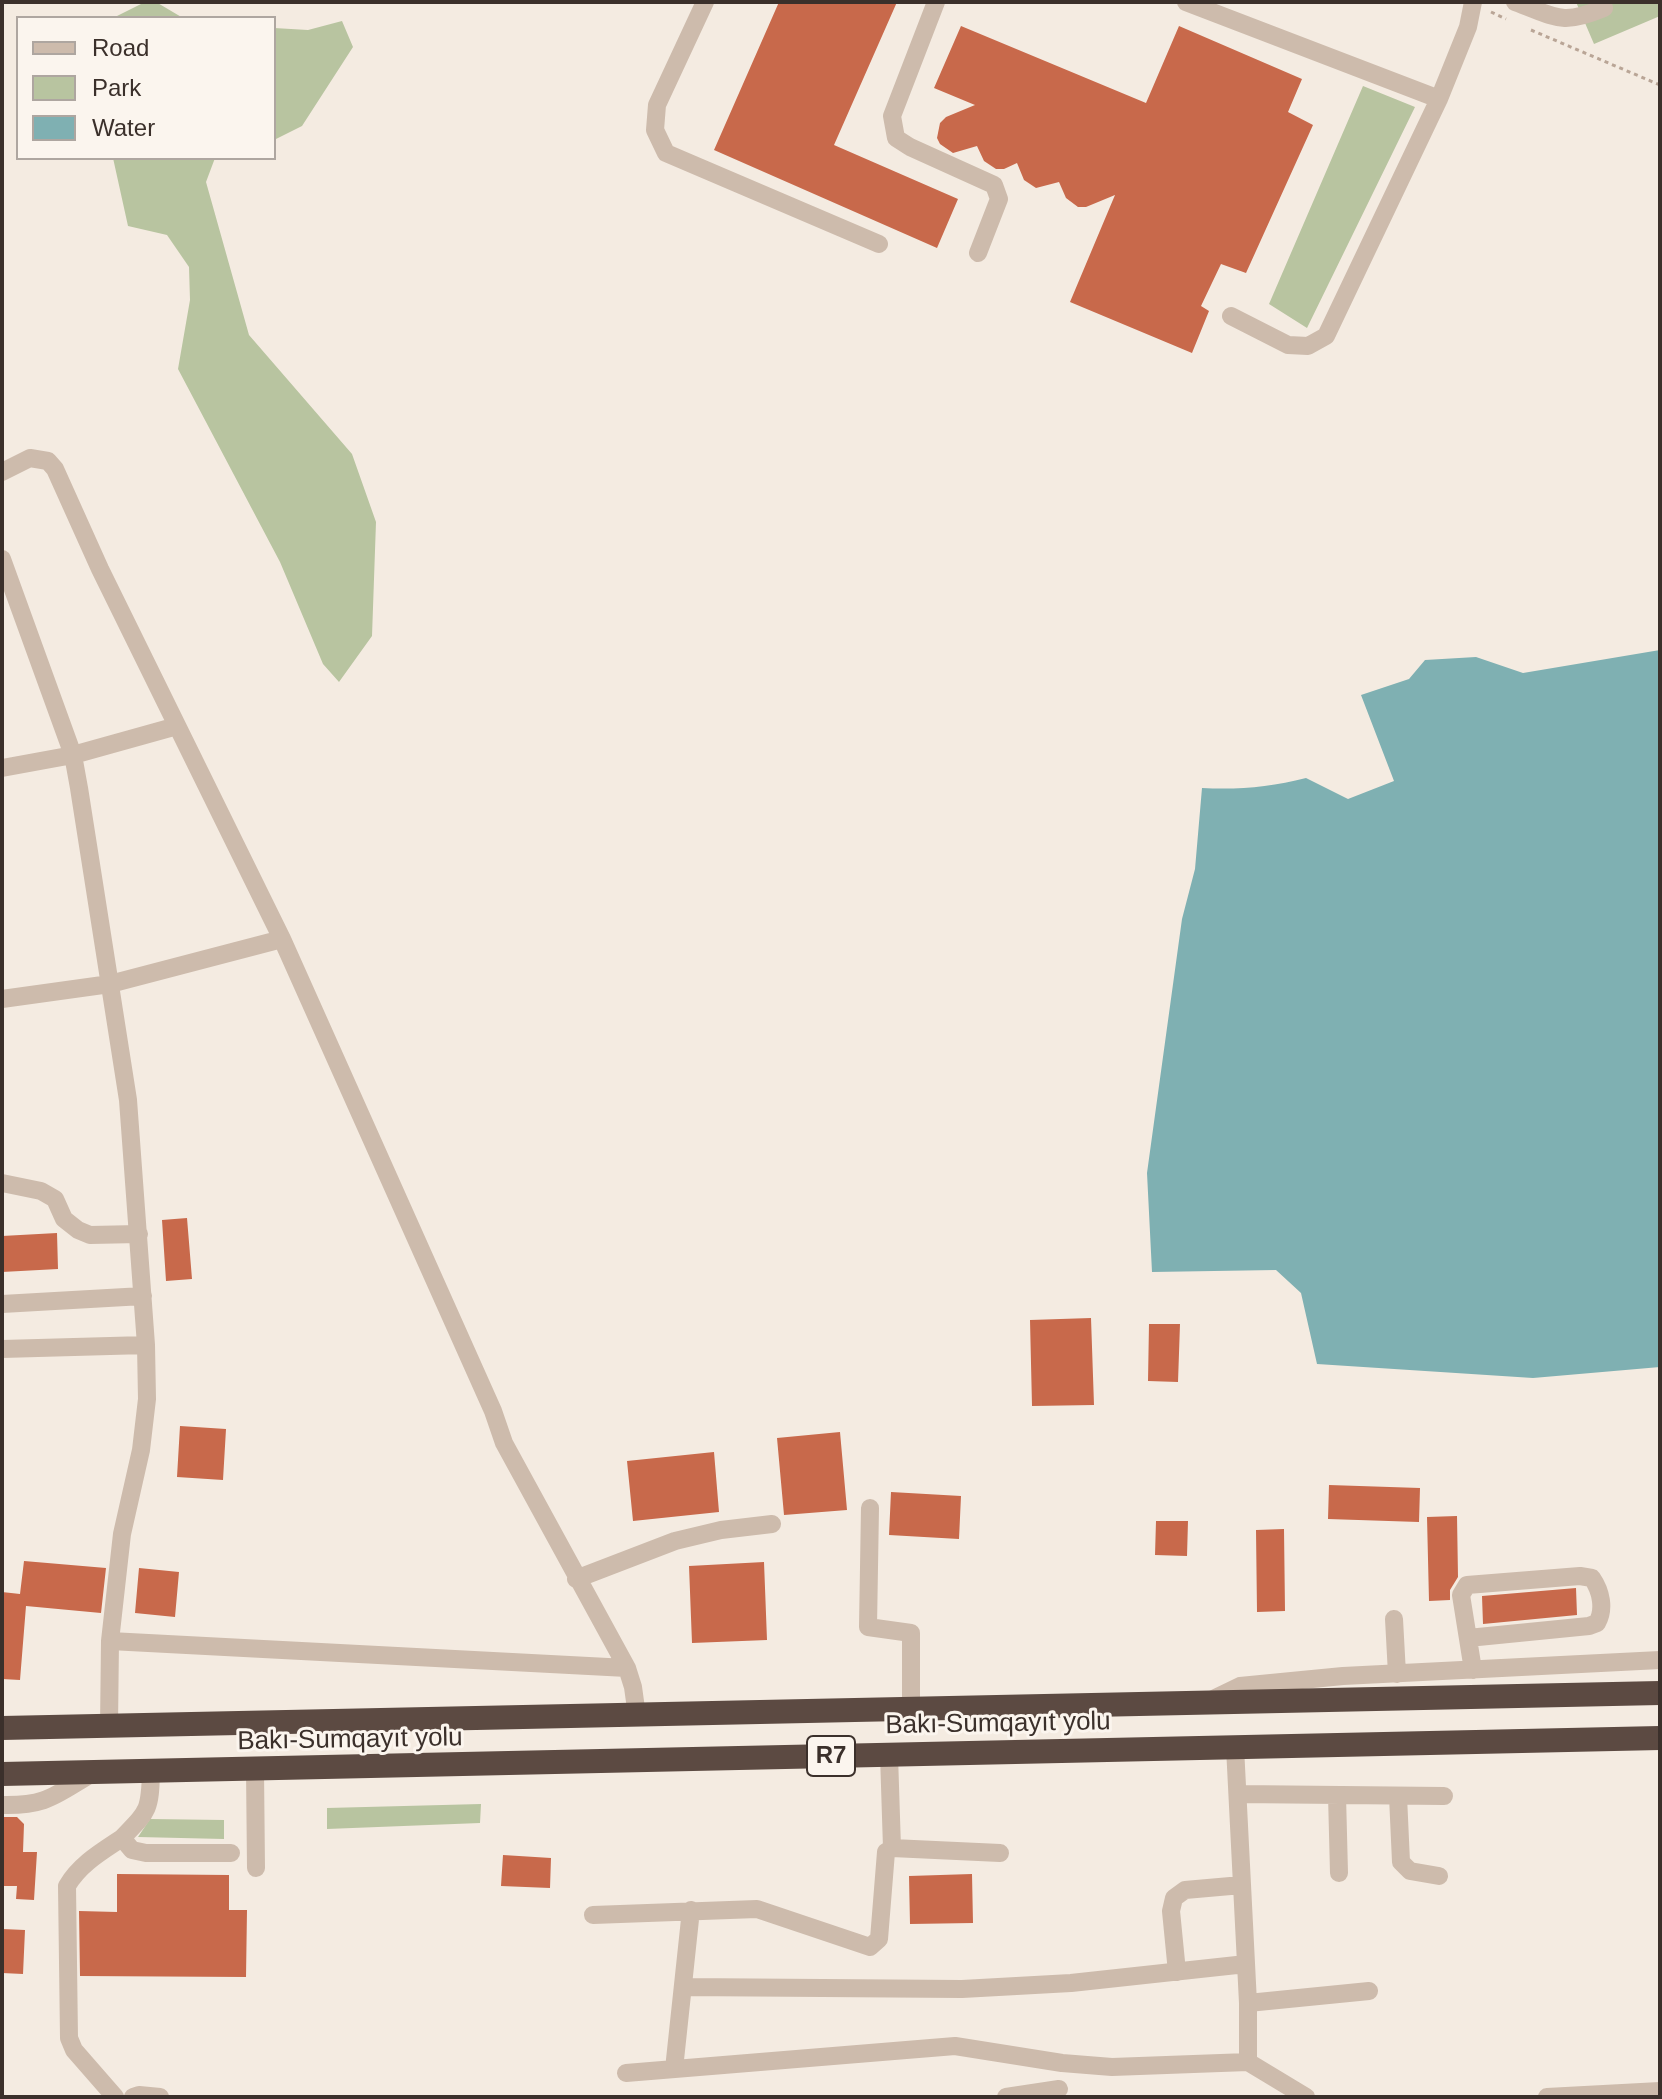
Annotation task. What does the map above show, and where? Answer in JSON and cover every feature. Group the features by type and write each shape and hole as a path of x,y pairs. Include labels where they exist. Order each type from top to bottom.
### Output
{"highway":[{"name":"Bakı-Sumqayıt yolu","path":"2,1728 1660,1693"},
{"name":"Bakı-Sumqayıt yolu","path":"2,1774 1660,1738"}],"lane":[{"path":"705,2 657,105 655,130 666,153 879,244"},
{"path":"936,2 892,116 896,138 994,185 999,199 978,253"},
{"path":"1186,2 1439,99"},
{"path":"1515,2 1565,19 1577,19 1604,8"},
{"path":"1231,316 1288,345 1308,346 1326,336 1439,99 1459,51 1472,3"},
{"path":"2,472 30,458 48,461 55,469 100,569 282,939 493,1411 504,1443 627,1668 637,1716"},
{"path":"2,559 73,755 128,1100 146,1345 145,1411 141,1450 122,1534 110,1641 109,1727"},
{"path":"2,768 73,755 177,726"},
{"path":"2,999 110,984 282,939"},
{"path":"2,1183 41,1191 55,1199 64,1219 90,1235 139,1234"},
{"path":"2,1304 143,1296"},
{"path":"2,1349 146,1345"},
{"path":"870,1508 868,1627 911,1633 911,1708"},
{"path":"576,1579 675,1541 721,1530 772,1524"},
{"path":"1468,1638 1597,1623 1602,1614 1598,1587 1592,1578 1580,1576 1467,1585 1461,1595 1473,1670"},
{"path":"1394,1619 1397,1674"},
{"path":"110,1641 627,1668"},
{"path":"1208,1702 1240,1686 1660,1660"},
{"path":"1235,1747 1248,2003 1248,2062"},
{"path":"889,1755 892,1848"},
{"path":"255,1770 256,1868"},
{"path":"115,2097 74,2050 69,2038 67,1886 74,1873 122,1838 146,1813 150,1803 151,1772"},
{"path":"2,1805 29,1806 40,1803 91,1774"},
{"path":"1238,1794 1444,1796"},
{"path":"1337,1795 1339,1873"},
{"path":"1398,1796 1401,1862 1410,1871 1439,1876"},
{"path":"122,1838 132,1850 146,1853 231,1853"},
{"path":"593,1915 757,1909 870,1947 879,1939 886,1852 892,1848 1000,1853"},
{"path":"1177,1972 1171,1911 1174,1898 1185,1890 1242,1885"},
{"path":"674,2069 691,1910"},
{"path":"683,1987 962,1989 1071,1983 1246,1964"},
{"path":"1248,2003 1369,1991"},
{"path":"626,2073 955,2046 1062,2063 1112,2067 1248,2062 1306,2097"},
{"path":"1006,2097 1059,2093 1062,2063"},
{"path":"1547,2097 1660,2091"},
{"path":"133,2097 160,2097"}],"path":[{"path":"1472,3 1516,23"},
{"path":"1530,29 1660,85"}],"green space":[{"path":"145,2 156,2 180,16 117,16"},
{"path":"1576,2 1660,2 1660,16 1594,44"},
{"path":"342,21 353,47 302,126 276,139 276,28 308,30"},
{"path":"1363,86 1415,107 1307,328 1269,304"},
{"path":"113,160 214,160 206,182 249,335 352,454 376,522 372,636 339,682 323,664 280,562 178,369 190,300 189,267 167,235 128,226"},
{"path":"481,1804 480,1823 327,1829 327,1808"},
{"path":"150,1819 224,1820 224,1839 138,1837"}],"water":[{"path":"1660,650 1660,1367 1533,1378 1317,1364 1301,1293 1276,1270 1152,1272 1147,1173 1182,919 1195,869 1202,788 1254,787 1306,778 1348,799 1394,781 1361,695 1409,679 1425,660 1476,657 1523,673"}],"building":[{"path":"779,2 897,2 834,145 958,199 937,248 714,150"},
{"path":"961,26 1146,103 1179,26 1302,79 1288,112 1313,125 1246,273 1221,264 1201,306 1209,311 1192,353 1070,302 1115,195 1086,207 1078,207 1066,198 1059,182 1036,188 1024,180 1017,163 996,169 984,161 977,146 953,153 940,144 937,138 940,123 946,117 975,105 934,88"},
{"path":"187,1218 192,1279 166,1281 162,1220"},
{"path":"57,1233 58,1269 2,1272 2,1236"},
{"path":"1091,1318 1094,1405 1032,1406 1030,1320"},
{"path":"1149,1324 1180,1324 1178,1382 1148,1381"},
{"path":"180,1426 226,1429 223,1480 177,1477"},
{"path":"840,1432 847,1510 784,1515 777,1438"},
{"path":"714,1452 719,1512 633,1521 627,1461"},
{"path":"1329,1485 1420,1488 1419,1522 1328,1519"},
{"path":"891,1492 961,1496 959,1539 889,1535"},
{"path":"1457,1516 1458,1577 1450,1590 1450,1600 1429,1601 1427,1517"},
{"path":"1156,1521 1188,1521 1187,1556 1155,1555"},
{"path":"1284,1529 1285,1611 1257,1612 1256,1530"},
{"path":"24,1561 106,1568 101,1613 26,1606 20,1680 2,1679 2,1592 20,1594"},
{"path":"764,1562 767,1640 692,1643 689,1566"},
{"path":"139,1568 179,1572 175,1617 135,1613"},
{"path":"1576,1588 1577,1615 1483,1624 1482,1596"},
{"path":"2,1817 17,1817 24,1824 23,1852 37,1852 34,1900 16,1899 17,1886 2,1886"},
{"path":"503,1855 551,1858 550,1888 501,1886"},
{"path":"117,1874 229,1875 229,1910 247,1910 246,1977 80,1976 79,1911 117,1912"},
{"path":"972,1874 973,1923 910,1924 909,1876"},
{"path":"2,1929 25,1930 23,1974 2,1973"}]}
